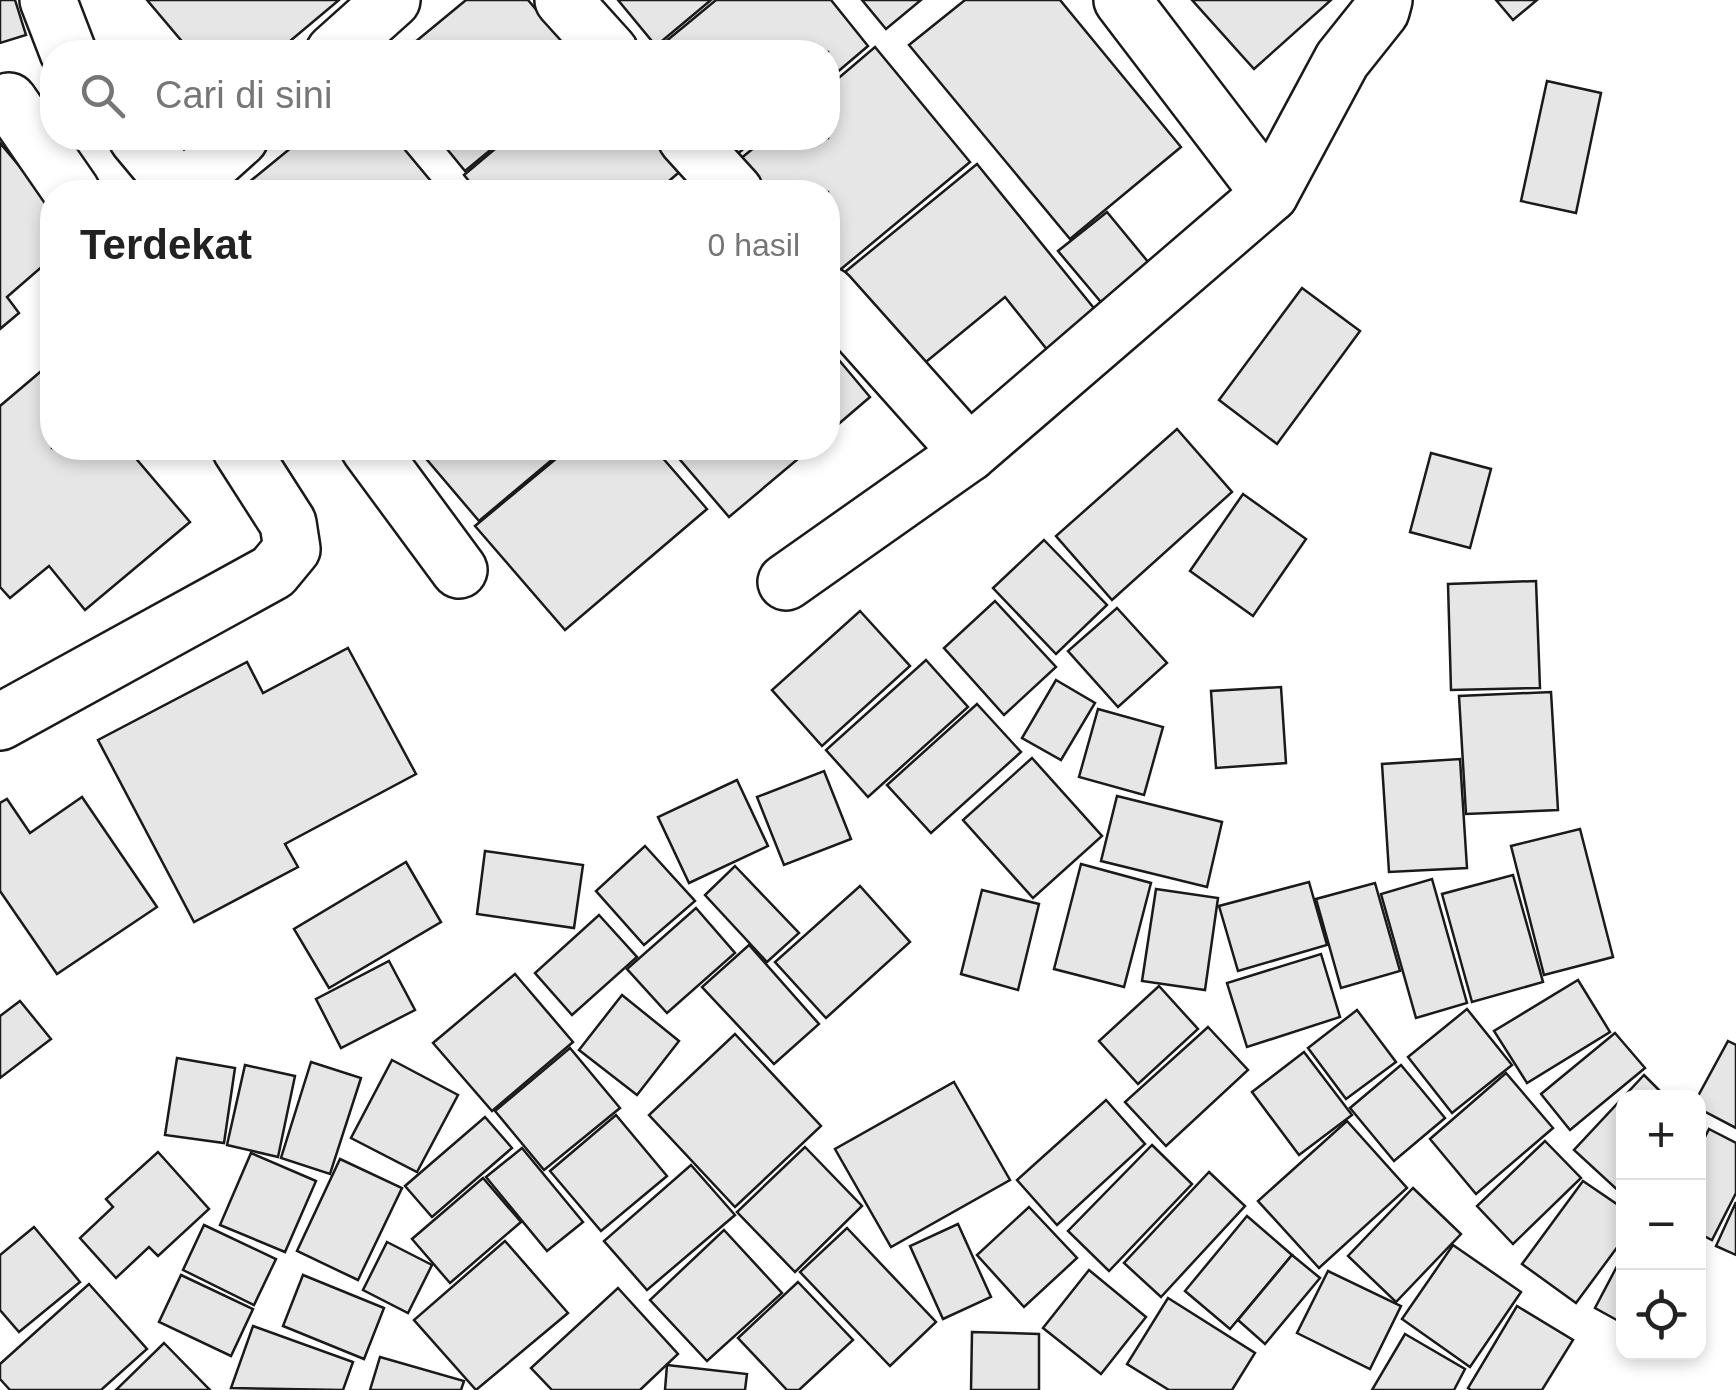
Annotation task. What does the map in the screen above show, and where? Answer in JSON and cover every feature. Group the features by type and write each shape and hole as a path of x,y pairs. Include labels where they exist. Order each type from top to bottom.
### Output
{"street":[{"path":"48,0 63,40"},
{"path":"347,40 392,0"},
{"path":"562,0 599,40"},
{"path":"1122,0 1270,194"},
{"path":"786,582 969,453 1270,194 1342,60 1381,12 1384,0"},
{"path":"9,101 40,146"},
{"path":"43,150 64,180"},
{"path":"147,150 171,180"},
{"path":"194,180 227,150"},
{"path":"697,150 724,180"},
{"path":"840,308 969,453"},
{"path":"6,704 273,572 292,549 288,522 248,460"},
{"path":"378,460 459,570"}],"building":[{"path":"0,0 15,0 26,35 0,43"},
{"path":"147,0 339,0 291,40 181,40"},
{"path":"466,0 528,0 562,40 418,40"},
{"path":"618,0 711,0 663,40 651,40"},
{"path":"716,0 831,0 868,46 840,70 840,40 668,40"},
{"path":"862,0 921,0 886,29"},
{"path":"965,0 1060,0 1181,147 1070,239 909,45"},
{"path":"1192,0 1331,0 1254,69"},
{"path":"1496,0 1537,0 1513,20"},
{"path":"875,47 970,162 840,270 840,180 747,180 734,164 751,150 840,150 840,77"},
{"path":"1547,81 1601,93 1576,213 1521,201"},
{"path":"0,143 40,191 40,268 7,297 19,313 0,329"},
{"path":"288,150 405,150 430,180 252,180"},
{"path":"448,150 490,150 465,171"},
{"path":"494,150 667,150 683,169 670,180 468,180 464,175"},
{"path":"977,164 1106,323 1057,362 1005,297 921,366 845,272"},
{"path":"697,171 705,180 686,180"},
{"path":"1107,212 1163,280 1116,320 1058,251"},
{"path":"1302,288 1360,331 1277,444 1219,400"},
{"path":"840,361 870,397 840,423"},
{"path":"40,372 40,460 137,460 190,522 85,610 49,566 10,598 0,587 0,406"},
{"path":"1177,429 1232,492 1112,600 1056,536"},
{"path":"1431,453 1491,469 1470,548 1410,532"},
{"path":"427,460 552,460 479,521"},
{"path":"555,460 664,460 707,509 565,630 475,526"},
{"path":"680,460 797,460 729,517"},
{"path":"1243,494 1306,539 1253,616 1190,571"},
{"path":"1044,540 1107,605 1056,654 993,588"},
{"path":"1536,581 1540,688 1451,690 1448,584"},
{"path":"995,601 1056,667 1004,715 944,648"},
{"path":"1117,608 1167,663 1118,707 1068,651"},
{"path":"860,611 910,666 822,746 772,690"},
{"path":"348,648 416,774 285,844 298,867 194,922 98,740 247,662 263,693"},
{"path":"926,660 968,707 868,797 826,750"},
{"path":"1056,680 1095,703 1061,760 1022,738"},
{"path":"1281,687 1286,763 1216,768 1211,691"},
{"path":"1551,692 1558,810 1466,814 1459,696"},
{"path":"977,704 1021,752 931,833 887,785"},
{"path":"1098,709 1163,727 1144,795 1079,777"},
{"path":"1032,758 1102,836 1033,898 963,820"},
{"path":"1460,759 1467,868 1389,872 1382,764"},
{"path":"824,771 851,839 784,865 757,797"},
{"path":"737,780 768,846 689,883 658,817"},
{"path":"1117,796 1222,822 1207,887 1101,861"},
{"path":"82,797 157,907 57,974 0,891 0,803 7,799 30,833"},
{"path":"1580,829 1613,957 1544,975 1511,846"},
{"path":"645,846 695,901 644,945 596,891"},
{"path":"485,851 583,865 574,928 477,914"},
{"path":"406,862 441,922 329,988 294,929"},
{"path":"1081,864 1151,883 1124,987 1054,969"},
{"path":"735,866 799,933 767,962 705,895"},
{"path":"1513,875 1543,982 1472,1002 1442,894"},
{"path":"1432,879 1467,1003 1416,1018 1381,894"},
{"path":"1309,882 1327,945 1238,971 1219,906"},
{"path":"1375,883 1400,971 1341,988 1316,899"},
{"path":"860,886 910,942 826,1018 775,962"},
{"path":"1156,889 1218,898 1205,990 1142,981"},
{"path":"982,890 1039,904 1018,990 961,974"},
{"path":"696,908 735,953 667,1013 627,969"},
{"path":"599,915 637,957 572,1015 535,973"},
{"path":"749,945 819,1024 774,1064 702,987"},
{"path":"1321,954 1340,1017 1247,1047 1227,983"},
{"path":"389,961 415,1010 341,1048 316,999"},
{"path":"515,974 573,1042 492,1111 433,1043"},
{"path":"1578,980 1610,1032 1527,1083 1494,1031"},
{"path":"1159,986 1198,1029 1138,1084 1099,1041"},
{"path":"622,995 679,1041 637,1095 579,1050"},
{"path":"20,1001 51,1039 0,1078 0,1016"},
{"path":"1467,1009 1512,1065 1452,1113 1408,1057"},
{"path":"1357,1010 1396,1062 1346,1099 1308,1048"},
{"path":"1208,1027 1248,1070 1166,1146 1125,1102"},
{"path":"1615,1033 1645,1068 1570,1130 1541,1094"},
{"path":"735,1034 821,1126 735,1207 649,1115"},
{"path":"1728,1041 1736,1045 1736,1128 1706,1112 1706,1090 1701,1090"},
{"path":"570,1048 620,1108 544,1170 495,1111"},
{"path":"1304,1052 1352,1115 1299,1155 1252,1092"},
{"path":"177,1058 235,1068 224,1143 165,1135"},
{"path":"392,1060 458,1095 417,1172 351,1138"},
{"path":"311,1062 361,1078 330,1174 281,1158"},
{"path":"245,1065 295,1076 278,1157 227,1145"},
{"path":"1401,1065 1445,1118 1394,1161 1350,1108"},
{"path":"1506,1073 1553,1128 1476,1194 1430,1139"},
{"path":"1644,1075 1659,1090 1630,1090"},
{"path":"954,1082 1010,1180 891,1247 835,1149"},
{"path":"1106,1100 1145,1144 1057,1225 1017,1180"},
{"path":"1616,1105 1616,1189 1574,1150"},
{"path":"616,1115 667,1176 601,1231 550,1171"},
{"path":"485,1117 512,1148 432,1217 405,1186"},
{"path":"1347,1121 1407,1188 1319,1268 1258,1201"},
{"path":"1709,1129 1736,1143 1736,1193 1712,1240 1706,1237"},
{"path":"1545,1141 1581,1178 1513,1244 1477,1206"},
{"path":"1152,1145 1192,1184 1109,1271 1068,1231"},
{"path":"805,1147 862,1206 795,1272 737,1212"},
{"path":"522,1148 583,1222 547,1251 486,1177"},
{"path":"158,1152 209,1209 158,1256 149,1247 116,1278 80,1238 113,1207 106,1199"},
{"path":"251,1153 316,1181 285,1252 220,1225"},
{"path":"340,1159 402,1188 358,1280 297,1251"},
{"path":"691,1165 735,1215 647,1290 604,1241"},
{"path":"1209,1172 1245,1206 1161,1297 1124,1263"},
{"path":"483,1178 521,1222 450,1283 412,1239"},
{"path":"1583,1181 1616,1204 1616,1249 1576,1303 1522,1264"},
{"path":"1413,1188 1461,1234 1396,1302 1348,1256"},
{"path":"1736,1202 1736,1255 1716,1246"},
{"path":"1029,1207 1077,1258 1024,1307 977,1255"},
{"path":"1247,1216 1292,1255 1230,1329 1185,1291"},
{"path":"958,1224 991,1297 943,1319 910,1246"},
{"path":"204,1225 276,1259 254,1305 183,1270"},
{"path":"34,1227 80,1282 19,1332 0,1310 0,1255"},
{"path":"847,1228 936,1322 890,1366 800,1272"},
{"path":"724,1230 782,1293 707,1361 650,1300"},
{"path":"505,1241 568,1313 476,1390 414,1320"},
{"path":"387,1242 432,1265 408,1313 363,1290"},
{"path":"1453,1245 1521,1292 1470,1367 1402,1319"},
{"path":"1292,1255 1320,1278 1265,1344 1238,1320"},
{"path":"1616,1268 1616,1320 1595,1308"},
{"path":"1089,1270 1146,1317 1101,1374 1043,1328"},
{"path":"1328,1271 1401,1306 1370,1369 1297,1333"},
{"path":"181,1275 253,1309 231,1356 159,1322"},
{"path":"303,1275 384,1308 364,1359 283,1326"},
{"path":"798,1282 853,1340 799,1390 787,1390 738,1338"},
{"path":"89,1284 147,1349 101,1390 10,1390 0,1379 0,1364"},
{"path":"618,1288 678,1354 640,1390 552,1390 531,1368"},
{"path":"1168,1298 1255,1353 1232,1390 1169,1390 1127,1364"},
{"path":"1517,1306 1573,1340 1542,1390 1471,1390 1468,1388"},
{"path":"253,1326 353,1362 343,1390 231,1388"},
{"path":"972,1332 1039,1334 1039,1390 971,1390"},
{"path":"1405,1334 1465,1369 1454,1390 1372,1390"},
{"path":"164,1343 210,1390 116,1390"},
{"path":"380,1357 464,1381 461,1390 370,1390"},
{"path":"667,1365 747,1374 745,1390 665,1390"}]}
